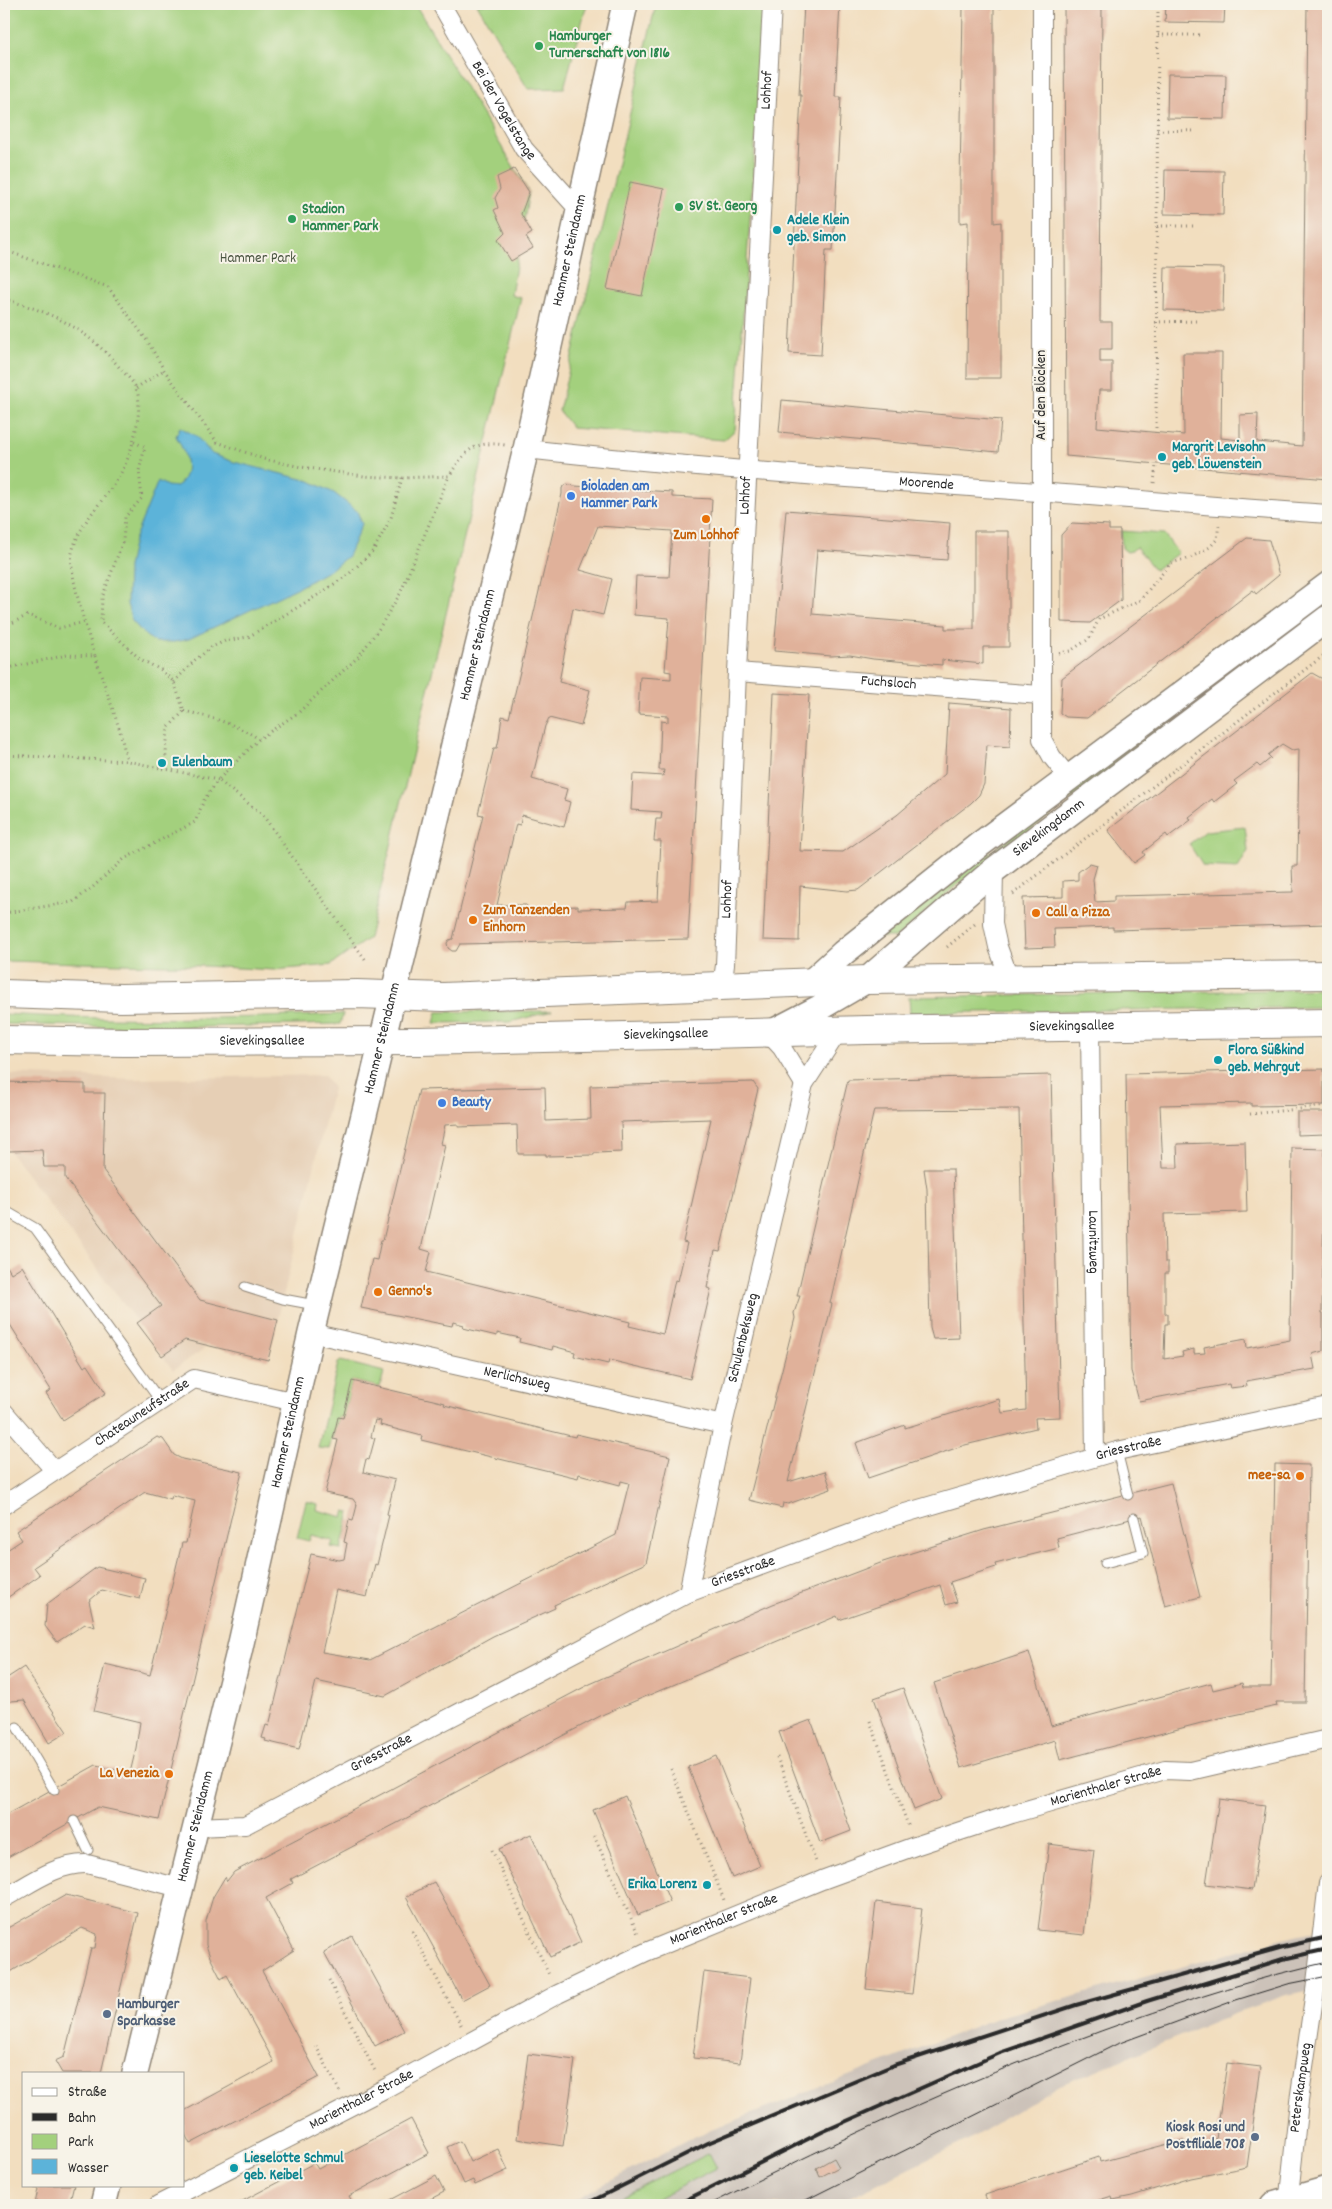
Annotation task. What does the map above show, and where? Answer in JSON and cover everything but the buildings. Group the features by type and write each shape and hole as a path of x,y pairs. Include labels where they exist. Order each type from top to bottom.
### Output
{"main road":[{"path":"4,994 121,998 394,995 443,997 867,980 1010,980 1328,975"},
{"name":"Sievekingsallee","path":"4,1040 383,1041 769,1034 839,1030 1328,1023"}],"street":[{"name":"Bei der Vogelstange","path":"440,4 524,149 578,210"},
{"name":"Hammer Steindamm","path":"136,2072 239,1652 311,1333 526,449 625,4"},
{"name":"Lohhof","path":"722,987 725,965 737,672 772,4"},
{"name":"Auf den Blöcken","path":"1042,4 1042,739 1052,757 1068,777"},
{"name":"Moorende","path":"526,449 748,471 1041,492 1221,508 1328,514"},
{"name":"Sievekingdamm","path":"810,983 843,953 1068,777 1328,585"},
{"name":"Sievekingdamm","path":"769,1034 867,980 994,870 1328,618"},
{"name":"Fuchsloch","path":"737,672 1041,695"},
{"path":"994,870 993,909 998,947 1010,980"},
{"name":"Launitzweg","path":"1090,1027 1096,1457"},
{"name":"Schulenbeksweg","path":"688,1593 723,1424 804,1084 839,1030"},
{"path":"769,1034 782,1048 804,1084"},
{"name":"Nerlichsweg","path":"311,1333 723,1424"},
{"name":"Chateauneufstraße","path":"4,1505 194,1379 296,1402"},
{"name":"Griesstraße","path":"195,1827 245,1825 688,1593 895,1516 1117,1450 1328,1406"},
{"path":"4,1412 55,1470"},
{"name":"Marienthaler Straße","path":"158,2205 348,2107 558,1994 646,1952 731,1916 915,1846 1012,1814 1165,1770 1190,1772 1328,1739"},
{"path":"4,1898 58,1869 75,1863 87,1864 180,1888"},
{"name":"Peterskampweg","path":"1283,2204 1328,1883"},
{"path":"103,2205 108,2186"},
{"path":"1283,2204 1328,2189"}],"lane":[{"path":"4,1210 35,1228 161,1402"},
{"path":"245,1287 284,1299 319,1305"},
{"path":"1117,1450 1128,1495"},
{"path":"1105,1563 1143,1553 1134,1518"},
{"path":"17,1727 54,1790"},
{"path":"74,1821 88,1850"}],"path":[{"path":"1156,433 1158,4"},
{"path":"1158,35 1203,34"},
{"path":"1157,130 1197,130"},
{"path":"1157,226 1195,226"},
{"path":"4,250 108,287 148,342 164,370 217,442 264,459 302,468 364,476 402,478 449,476"},
{"path":"4,299 59,317 84,334 105,352 136,388 138,415 134,442 124,467 84,525 72,554 75,585 95,656 120,730 127,761"},
{"path":"1156,322 1197,321"},
{"path":"136,388 164,370"},
{"path":"134,442 145,447 139,471 142,498 125,517 123,541 102,598 101,622 140,659 161,670 174,682 180,694 184,711"},
{"path":"4,913 74,902 124,859 195,822 204,800 218,780 260,739 299,712 358,657 378,630 400,594 449,476 465,452 484,443 497,444"},
{"path":"174,682 195,660 212,647 225,641 248,637 349,574 373,551 391,518 402,478"},
{"path":"1041,654 1063,652 1082,644 1090,638 1099,619 1140,600 1171,563 1190,558 1210,547 1217,539 1221,508"},
{"path":"4,627 28,616 59,628 85,622"},
{"path":"947,947 993,909 1328,652"},
{"path":"4,670 67,655 95,656"},
{"path":"184,711 216,718 246,730 260,739"},
{"path":"165,767 168,728 184,711"},
{"path":"4,754 127,761 165,767 218,780 262,814 365,959"},
{"path":"1250,1114 1328,1106"},
{"path":"870,1721 915,1846"},
{"path":"777,1758 822,1880"},
{"path":"671,1769 731,1916"},
{"path":"594,1836 646,1952"},
{"path":"492,1850 558,1994"},
{"path":"412,1931 470,2042"},
{"path":"329,1980 384,2088"},
{"path":"316,2046 348,2107"}],"shaded area":[{"path":"4,1074 135,1079 324,1075 333,1088 268,1360 208,1346 173,1370 4,1144"},
{"path":"1328,1929 1328,1986 1287,1995 1244,2010 1060,2085 968,2140 833,2205 564,2205 696,2136 999,2017 1283,1939"}],"green space":[{"name":"Hammer Park","path":"4,4 415,4 529,192 511,295 521,298 369,938 331,965 274,970 204,966 4,961"},
{"name":"Hamburger Turnerschaft von 1816","path":"477,4 587,4 564,88 528,89"},
{"name":"SV St. Georg","path":"656,4 765,4 735,430 724,440 572,428 559,411"},
{"path":"1121,531 1164,534 1178,553 1155,570 1136,547 1132,551 1127,552 1122,548"},
{"path":"1328,596 1328,604 951,890 897,937 881,937 1118,754"},
{"path":"1245,827 1248,851 1238,868 1203,866 1189,844 1206,831"},
{"path":"1328,989 1328,1007 910,1013 909,997"},
{"path":"552,1011 510,1022 434,1023 437,1012"},
{"path":"4,1014 88,1018 173,1018 343,1014 340,1024 157,1028 4,1024"},
{"path":"341,1361 384,1372 380,1387 352,1381 343,1418 338,1417 329,1449 318,1448 338,1363"},
{"path":"306,1501 318,1504 317,1510 343,1517 345,1511 350,1512 341,1549 331,1547 333,1541 311,1535 309,1541 297,1538"},
{"path":"709,2153 717,2168 644,2205 605,2205"}],"water":[{"path":"180,427 196,436 212,454 234,462 310,481 334,493 357,511 362,524 348,556 330,570 299,587 189,639 174,642 155,642 146,636 132,621 127,604 128,567 134,540 158,481 167,486 177,487 185,475 187,468 185,455 176,436"}],"tram line":[{"path":"709,2205 863,2130 968,2083 1021,2062 1129,2021 1203,1996 1278,1974 1328,1962"},
{"path":"796,2205 1117,2044 1236,2000 1288,1984 1328,1976"}],"railway":[{"path":"584,2205 708,2143 894,2065 1076,2005 1283,1947 1328,1937"},
{"path":"676,2205 822,2132 1000,2053 1147,2001 1283,1959 1328,1949"}],"place":[{"name":"Hamburger Turnerschaft von 1816","path":"539,46"},
{"name":"SV St. Georg","path":"679,207"},
{"name":"Stadion Hammer Park","path":"292,219"},
{"name":"Adele Klein geb. Simon","path":"777,230"},
{"name":"Margrit Levisohn geb. Löwenstein","path":"1162,457"},
{"name":"Bioladen am Hammer Park","path":"571,496"},
{"name":"Zum Lohhof","path":"706,519"},
{"name":"Eulenbaum","path":"162,763"},
{"name":"Call a Pizza","path":"1036,913"},
{"name":"Zum Tanzenden Einhorn","path":"473,920"},
{"name":"Flora Süßkind geb. Mehrgut","path":"1218,1060"},
{"name":"Beauty","path":"442,1103"},
{"name":"Genno's","path":"378,1292"},
{"name":"mee-sa","path":"1300,1476"},
{"name":"La Venezia","path":"169,1774"},
{"name":"Erika Lorenz","path":"707,1885"},
{"name":"Hamburger Sparkasse","path":"107,2014"},
{"name":"Kiosk Rosi und Postfiliale 708","path":"1255,2137"},
{"name":"Lieselotte Schmul geb. Keibel","path":"234,2168"}]}
